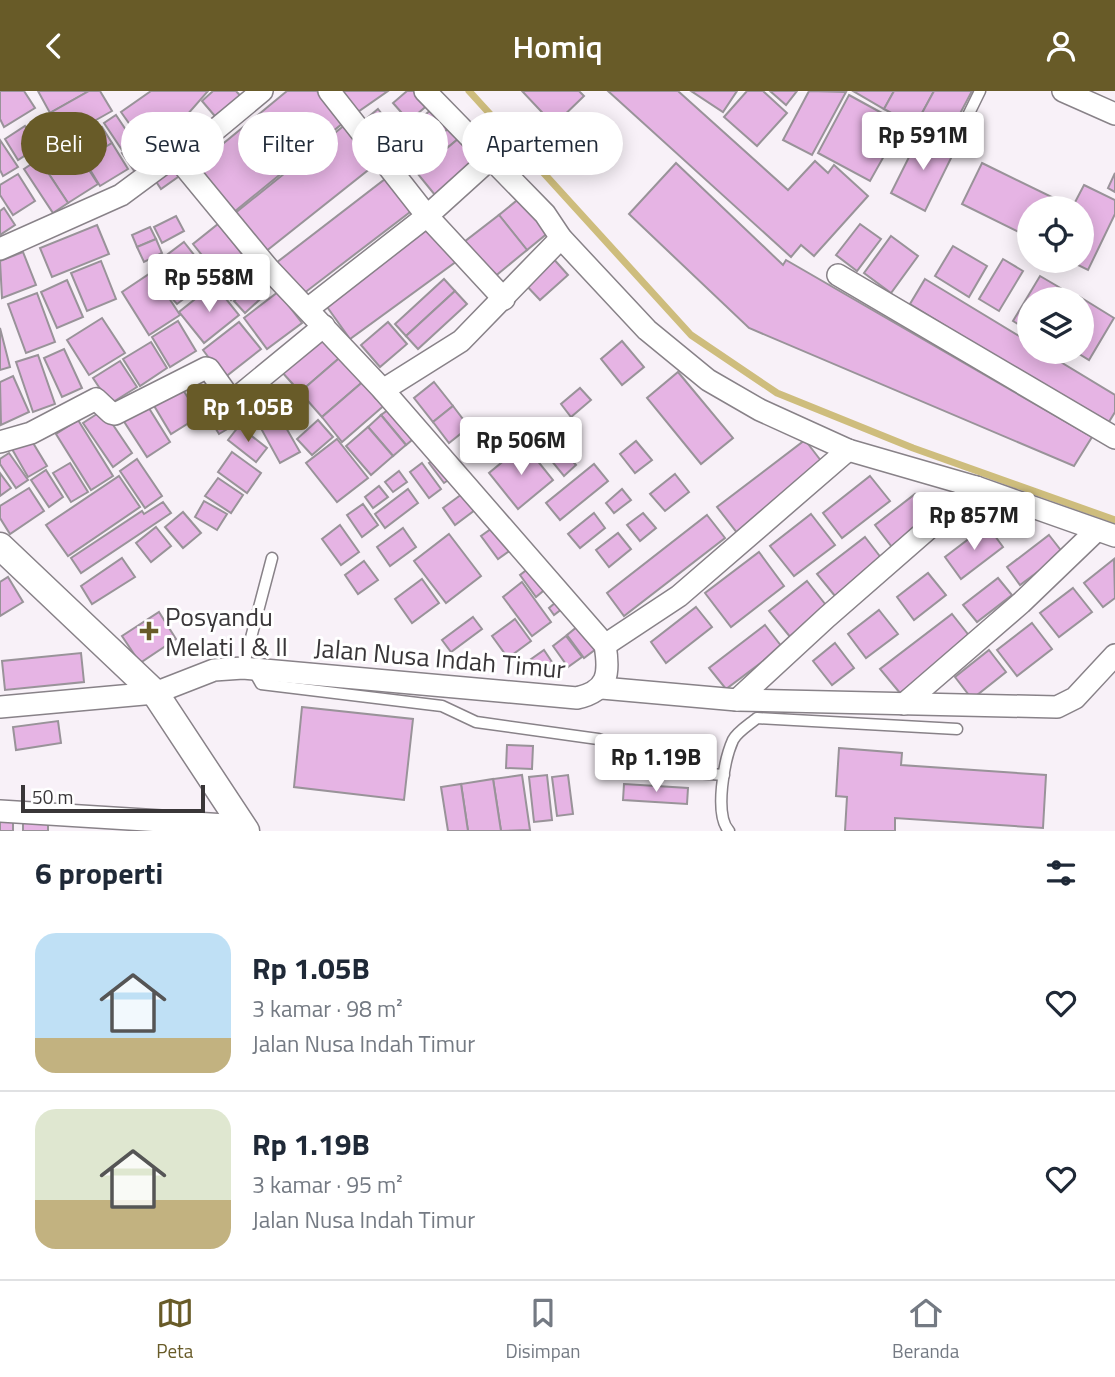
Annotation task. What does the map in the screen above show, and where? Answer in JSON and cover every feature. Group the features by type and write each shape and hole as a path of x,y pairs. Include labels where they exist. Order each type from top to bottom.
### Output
{"street":[{"path":"224,123 262,91"},
{"path":"329,91 428,216 504,299"},
{"path":"425,91 462,130"},
{"path":"1063,91 1115,114"},
{"path":"0,249 121,195 148,175"},
{"name":"Jalan Nusa Indah Timur","path":"0,707 155,693 214,670 248,669 577,698 591,695 602,688 608,660 605,645 383,390 309,308 268,268 191,175"},
{"path":"309,308 428,216 473,175"},
{"path":"506,175 545,214 561,238 647,330 708,380 760,410 848,450 976,487 1106,533"},
{"path":"383,390 461,341 561,238"},
{"path":"838,275 1115,438"},
{"path":"0,442 30,433 96,399 115,414 206,368 234,400 324,326"},
{"path":"605,645 679,596 848,450"},
{"path":"737,700 976,487"},
{"path":"904,704 1106,533"},
{"path":"0,546 155,693 244,828"},
{"path":"602,688 737,700 1057,707 1075,698 1115,655"},
{"path":"0,811 244,828"}],"lane":[{"path":"956,141 980,91"},
{"path":"272,558 248,669 261,684 442,706 476,722 598,739 696,773 724,775"},
{"path":"729,831 721,815 724,775 734,738 757,718 957,729"}],"building":[{"path":"0,91 24,91 35,108 21,112 21,117 4,127 0,119"},
{"path":"38,91 89,91 52,112"},
{"path":"89,91 100,91 112,111 107,114 52,112"},
{"path":"151,91 208,91 190,112 121,112"},
{"path":"213,91 236,91 245,101 224,119 224,112 211,112 202,101"},
{"path":"287,91 317,91 334,112 262,112"},
{"path":"335,91 388,91 358,112 352,112 352,116"},
{"path":"407,91 420,91 430,103 420,112 401,112 393,103"},
{"path":"522,91 579,91 584,96 567,112 542,112"},
{"path":"608,91 678,91 788,190 815,161 828,173 834,165 868,196 814,256 801,245 791,257"},
{"path":"691,91 737,91 723,112"},
{"path":"747,91 763,91 787,113 757,146 724,117"},
{"path":"770,91 797,91 786,105"},
{"path":"809,91 846,92 812,155 783,140"},
{"path":"853,91 894,91 884,109"},
{"path":"894,91 934,91 915,126 884,109"},
{"path":"934,91 972,91 945,142 915,126"},
{"path":"849,95 902,124 870,181 818,153"},
{"path":"116,115 121,122 121,148 107,128 107,121"},
{"path":"346,124 352,132 352,175 362,175 260,256 229,218 283,175 338,175 338,130"},
{"path":"21,129 21,158 18,160 5,139"},
{"path":"448,129 458,139 448,147"},
{"path":"238,131 238,175 279,175 234,212 203,175 224,175 224,143"},
{"path":"921,133 955,150 925,211 891,193"},
{"path":"458,139 462,144 462,172 435,195 419,175 448,175 448,147"},
{"path":"0,140 18,167 3,176 0,170"},
{"path":"112,143 121,158 121,173 100,186 93,175 107,175 107,146"},
{"path":"676,163 783,265 786,260 1092,437 1074,466 749,328 629,214"},
{"path":"982,163 1050,196 1017,196 1017,231 962,204"},
{"path":"1115,173 1115,192 1108,188"},
{"path":"18,174 35,201 13,215 0,195 0,185"},
{"path":"28,175 50,175 68,203 53,213"},
{"path":"50,175 92,175 98,184 68,203"},
{"path":"156,175 181,175 161,189 153,177"},
{"path":"389,176 414,209 303,294 276,263"},
{"path":"1084,185 1115,200 1115,214 1094,258 1094,196 1078,196"},
{"path":"521,197 549,232 527,250 499,215"},
{"path":"4,208 15,225 0,235 0,211"},
{"path":"499,215 527,250 493,278 464,242"},
{"path":"176,216 184,231 162,243 154,227"},
{"path":"218,224 242,254 217,274 193,244"},
{"path":"860,224 881,239 857,271 836,255"},
{"path":"97,225 109,254 52,277 40,248"},
{"path":"432,226 457,261 350,339 325,304"},
{"path":"150,227 156,239 137,247 132,235"},
{"path":"891,236 918,256 891,293 864,273"},
{"path":"156,239 162,253 144,262 137,247"},
{"path":"184,242 202,265 167,293 152,266"},
{"path":"953,246 987,266 969,297 935,276"},
{"path":"23,252 36,285 2,298 0,261"},
{"path":"551,256 568,275 540,300 523,282"},
{"path":"1003,259 1017,267 1017,273 1022,273 999,311 979,299"},
{"path":"101,261 116,299 87,311 71,273"},
{"path":"241,261 256,278 231,300 216,282"},
{"path":"202,265 211,278 177,304 167,293"},
{"path":"152,272 180,315 149,335 122,292"},
{"path":"1040,276 1059,287 1033,287"},
{"path":"444,279 455,291 406,336 395,324"},
{"path":"925,279 1017,335 1017,364 1064,364 1115,395 1115,412 1107,425 910,304"},
{"path":"67,280 83,317 57,328 41,292"},
{"path":"258,281 268,292 245,313 234,301"},
{"path":"214,284 239,315 204,343 179,312"},
{"path":"455,291 467,304 418,349 406,336"},
{"path":"278,292 302,323 267,349 244,318"},
{"path":"37,293 55,342 26,353 8,304"},
{"path":"1094,306 1114,318 1094,352"},
{"path":"102,318 125,353 89,375 67,340"},
{"path":"178,321 196,351 170,367 152,337"},
{"path":"239,322 261,349 224,378 203,350"},
{"path":"388,322 407,344 380,367 361,345"},
{"path":"0,328 10,367 0,370"},
{"path":"325,332 344,354 300,392 281,371"},
{"path":"622,341 644,367 622,385 601,359"},
{"path":"151,342 167,368 140,386 123,359"},
{"path":"64,349 82,388 62,397 44,358"},
{"path":"344,354 366,379 322,417 300,392"},
{"path":"38,355 55,404 33,412 16,362"},
{"path":"120,361 137,387 110,404 93,378"},
{"path":"678,372 733,438 701,464 647,398"},
{"path":"13,376 29,412 1,425 0,382"},
{"path":"214,379 241,421 219,434 193,392"},
{"path":"366,379 387,403 342,442 322,417"},
{"path":"434,382 453,406 433,422 414,398"},
{"path":"181,387 200,416 171,434 153,404"},
{"path":"580,388 591,400 571,417 561,404"},
{"path":"147,405 170,442 147,457 123,420"},
{"path":"453,406 469,427 449,443 433,422"},
{"path":"392,407 417,436 406,445 381,415"},
{"path":"103,410 132,453 113,467 83,423"},
{"path":"277,412 300,452 280,463 258,423"},
{"path":"381,415 406,445 393,456 368,427"},
{"path":"78,420 113,476 91,490 56,434"},
{"path":"318,420 333,437 312,455 297,439"},
{"path":"239,426 267,448 256,462 228,440"},
{"path":"368,427 393,456 371,475 346,446"},
{"path":"30,438 47,466 28,477 12,449"},
{"path":"337,439 368,478 337,502 306,463"},
{"path":"805,440 825,466 738,534 717,507"},
{"path":"636,441 652,460 635,473 620,454"},
{"path":"524,444 553,480 518,509 489,473"},
{"path":"562,449 576,465 564,476 550,459"},
{"path":"232,452 261,473 247,493 218,472"},
{"path":"9,453 28,480 16,488 0,464 0,459"},
{"path":"439,456 454,476 444,483 429,463"},
{"path":"137,459 162,496 145,508 120,471"},
{"path":"70,463 88,492 71,502 53,473"},
{"path":"422,463 441,489 429,498 410,472"},
{"path":"594,464 608,481 560,520 546,503"},
{"path":"46,470 63,497 49,507 31,480"},
{"path":"399,471 407,482 393,492 385,482"},
{"path":"0,473 11,488 0,496"},
{"path":"675,474 689,492 665,511 650,494"},
{"path":"119,476 140,507 68,556 46,525"},
{"path":"870,476 890,501 842,538 823,513"},
{"path":"218,478 243,495 231,513 205,496"},
{"path":"379,486 388,497 373,508 365,497"},
{"path":"29,488 44,511 10,534 0,518 0,506"},
{"path":"408,489 418,503 385,528 375,514"},
{"path":"622,489 631,500 614,513 606,503"},
{"path":"466,491 479,507 455,525 443,508"},
{"path":"915,494 935,520 895,551 875,525"},
{"path":"204,501 227,514 217,530 195,517"},
{"path":"163,502 171,513 81,573 71,558 142,511 144,514"},
{"path":"363,504 378,525 362,537 347,515"},
{"path":"183,512 201,533 183,548 165,527"},
{"path":"594,513 605,528 580,548 568,534"},
{"path":"643,513 656,528 640,541 627,525"},
{"path":"811,514 835,545 794,576 770,546"},
{"path":"707,515 725,538 624,616 607,593"},
{"path":"498,524 515,547 498,559 481,536"},
{"path":"340,525 359,552 341,565 322,539"},
{"path":"987,525 1003,547 961,579 945,557"},
{"path":"156,527 171,546 151,562 136,543"},
{"path":"403,528 416,547 390,566 377,547"},
{"path":"618,533 631,549 609,567 596,550"},
{"path":"449,534 481,576 446,603 414,561"},
{"path":"1049,535 1063,553 1020,585 1007,567"},
{"path":"865,537 882,559 835,596 817,574"},
{"path":"759,552 784,586 731,627 705,593"},
{"path":"122,558 135,577 92,604 81,586"},
{"path":"1114,559 1115,598 1103,607 1084,583"},
{"path":"364,561 378,580 358,594 345,575"},
{"path":"533,565 549,586 536,597 520,575"},
{"path":"928,573 946,595 914,620 897,597"},
{"path":"8,577 23,602 0,616 0,582"},
{"path":"998,578 1012,595 977,622 963,605"},
{"path":"422,579 439,603 412,623 395,599"},
{"path":"807,581 829,609 791,638 769,611"},
{"path":"522,582 551,622 532,636 503,597"},
{"path":"1073,588 1092,612 1059,637 1040,613"},
{"path":"561,598 567,605 554,615 549,608"},
{"path":"696,607 712,627 666,663 651,642"},
{"path":"879,610 898,634 866,658 848,634"},
{"path":"159,612 176,639 140,663 122,636"},
{"path":"952,614 971,638 900,693 880,669"},
{"path":"473,617 482,629 451,652 442,640"},
{"path":"515,619 531,641 508,658 492,636"},
{"path":"583,622 600,646 584,658 567,635"},
{"path":"1032,623 1052,649 1017,676 997,650"},
{"path":"765,625 782,647 726,689 709,668"},
{"path":"566,636 582,657 568,667 553,646"},
{"path":"835,643 854,668 832,685 813,661"},
{"path":"544,650 554,665 538,677 527,662"},
{"path":"989,650 1006,672 972,699 955,677"},
{"path":"81,653 84,682 5,690 2,661"},
{"path":"302,707 413,719 404,800 294,787"},
{"path":"58,721 61,743 16,750 13,727"},
{"path":"507,745 533,746 532,769 506,768"},
{"path":"839,748 902,753 901,765 1046,775 1043,828 895,818 895,831 845,831 847,797 836,796"},
{"path":"522,775 530,830 501,831 493,779"},
{"path":"547,775 552,820 534,822 529,777"},
{"path":"568,775 573,814 557,816 552,777"},
{"path":"493,779 501,831 468,831 461,784"},
{"path":"461,784 468,831 448,831 441,787"},
{"path":"624,784 688,788 687,804 623,800"},
{"path":"13,812 13,831 0,831 0,813"},
{"path":"48,820 48,831 23,831 23,821"}],"waterway":[{"path":"469,91 691,335 777,393 913,448 1115,520"}],"place":[{"name":"Posyandu Melati I & II","path":"149,631"}]}
